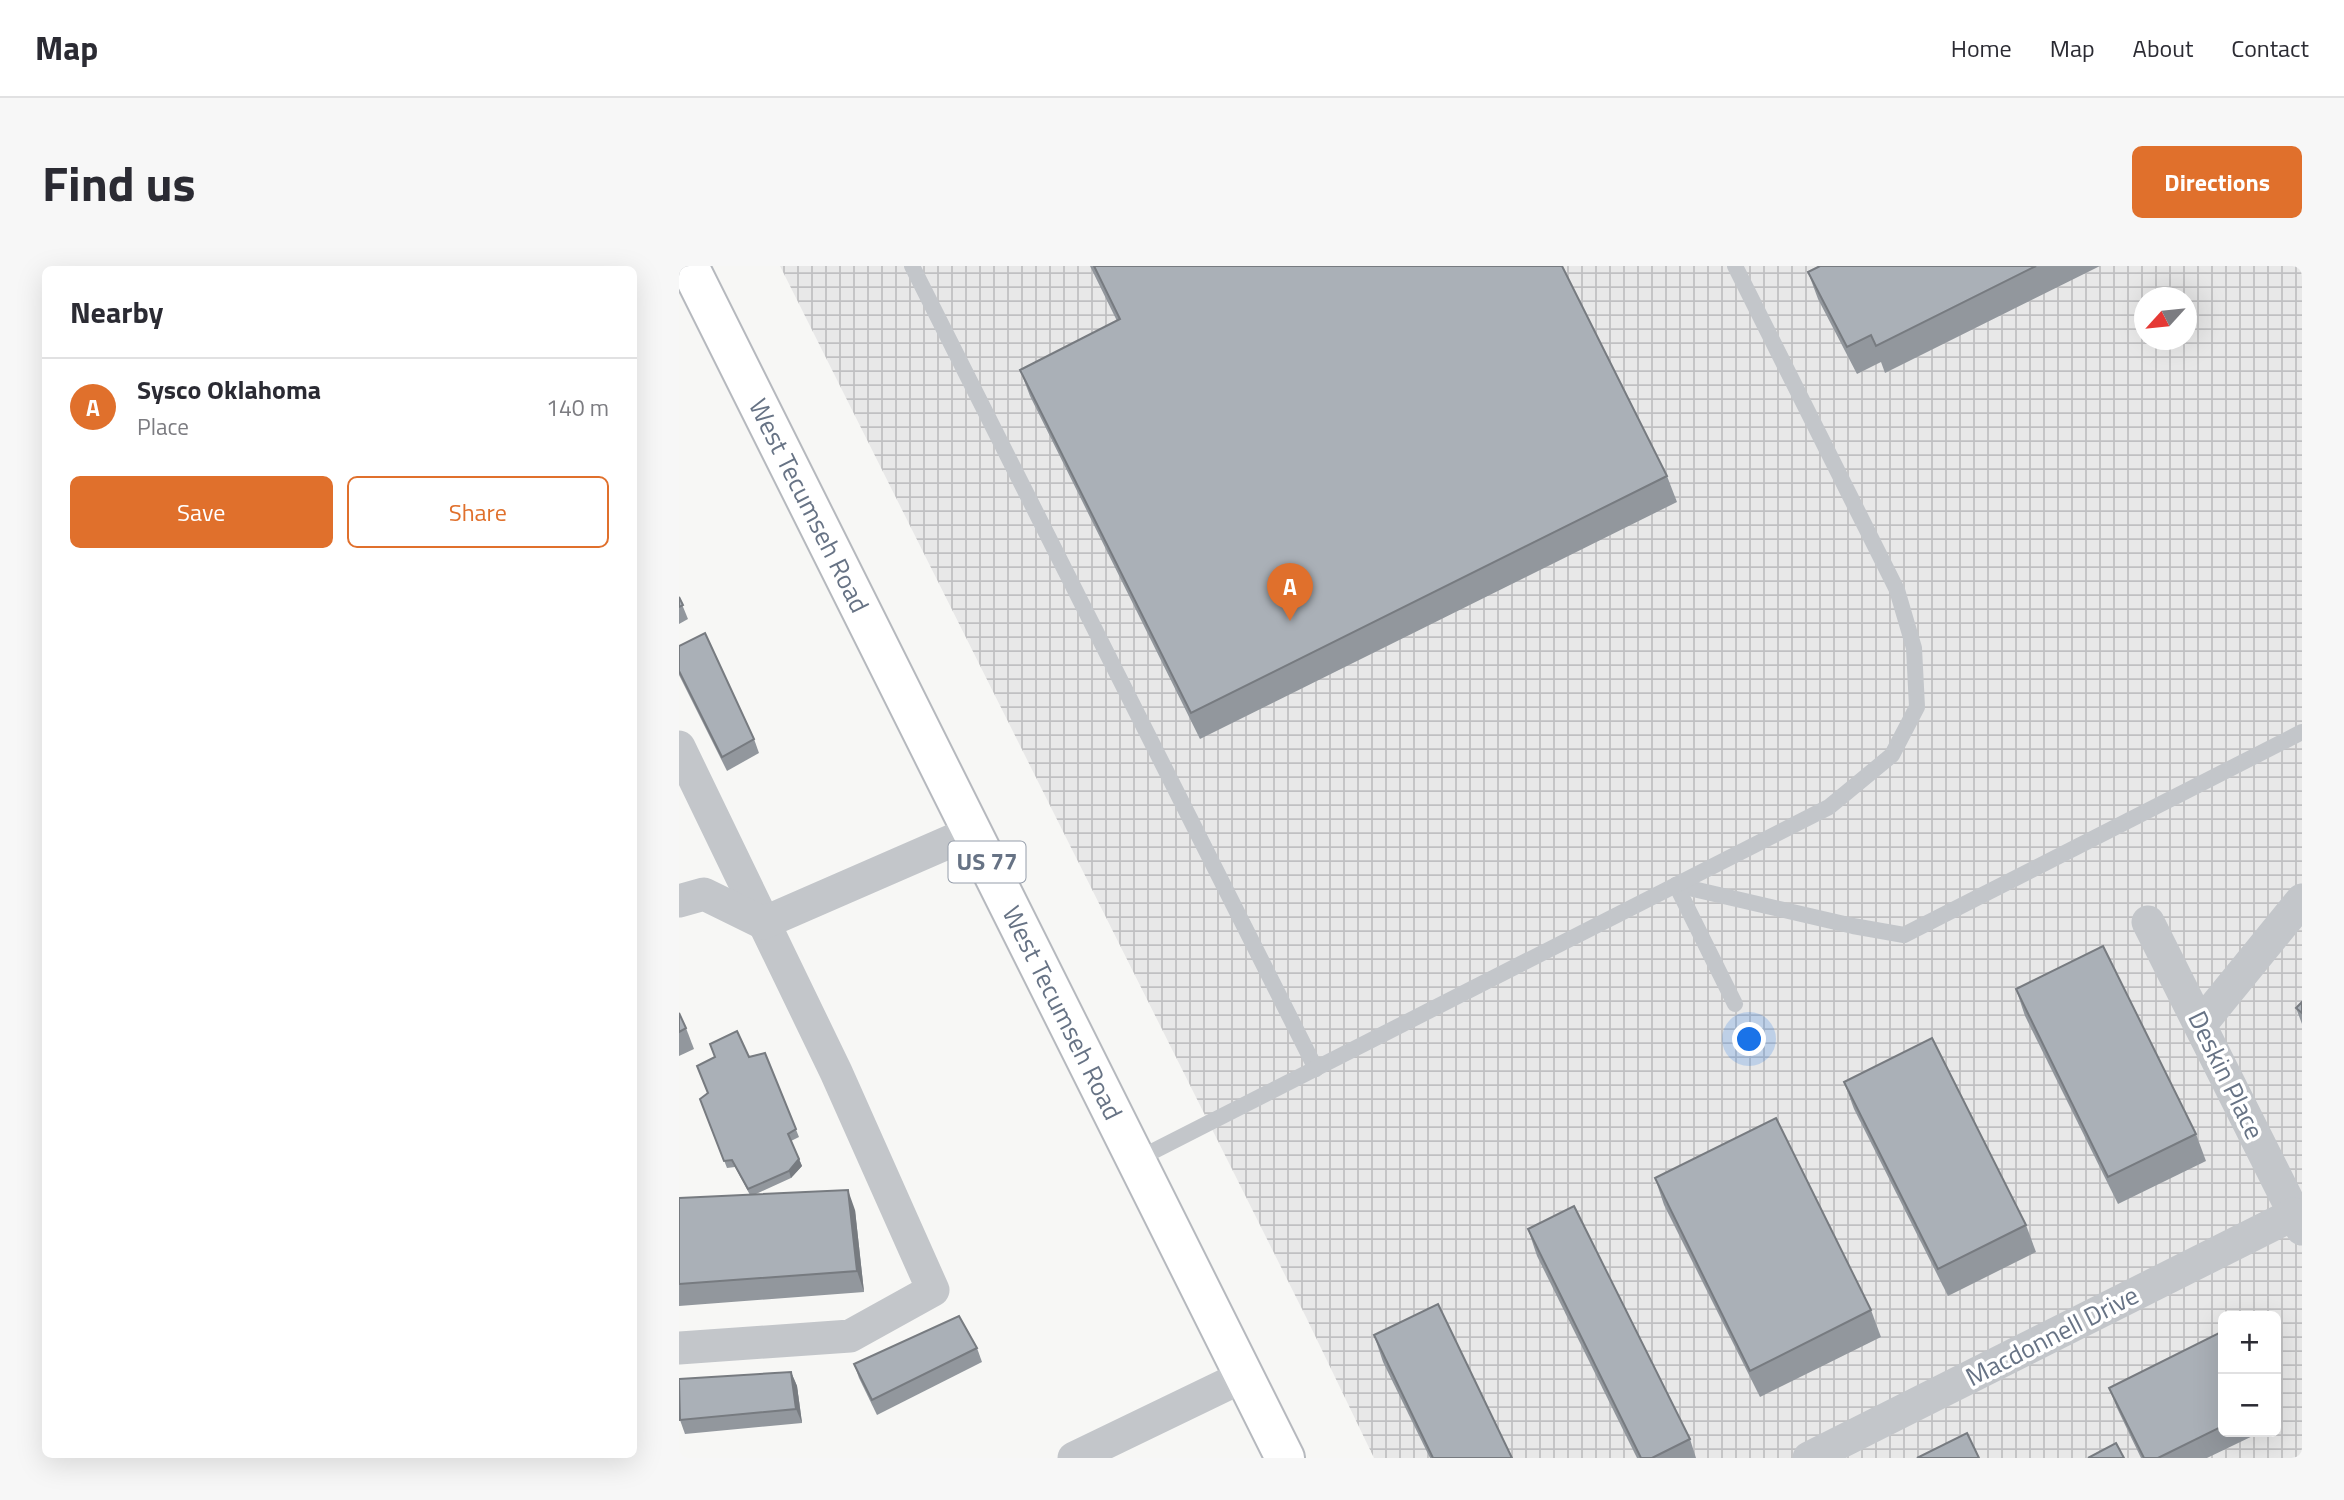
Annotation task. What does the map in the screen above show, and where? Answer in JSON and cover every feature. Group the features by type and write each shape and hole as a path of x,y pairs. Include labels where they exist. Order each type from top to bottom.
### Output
{"main road":[{"name":"West Tecumseh Road","path":"689,266 1285,1458"}],"street":[{"path":"679,747 836,1072 933,1290 850,1336 679,1348"},
{"path":"679,901 704,894 763,923 972,832"},
{"path":"2201,1024 2302,900"},
{"name":"Deskin Place","path":"2148,922 2298,1222"},
{"name":"Macdonnell Drive","path":"1809,1458 2298,1222"},
{"path":"1074,1458 1244,1376"}],"lane":[{"path":"912,266 1316,1069"},
{"path":"1136,1160 1829,807 1892,755 1916,707 1914,648 1897,590 1735,266"},
{"path":"1676,886 1904,935 2302,732"},
{"path":"1676,886 1735,1004"}],"shaded area":[{"path":"780,266 2302,266 2302,1458 1374,1458"}],"building":[{"path":"1094,266 1562,266 1667,476 1191,713 1020,370 1120,319"},
{"path":"1820,266 2036,266 1876,346 1871,335 1847,347 1808,272"},
{"path":"705,633 754,739 722,757 679,671 679,646"},
{"path":"2103,946 2196,1134 2108,1177 2016,989"},
{"path":"2302,1002 2302,1013 2296,1008"},
{"path":"679,1013 686,1028 679,1032"},
{"path":"737,1031 749,1057 765,1053 796,1129 788,1134 799,1159 789,1171 748,1189 732,1160 724,1161 700,1099 708,1093 697,1066 715,1057 710,1044"},
{"path":"1932,1038 2026,1225 1938,1269 1844,1082"},
{"path":"1776,1118 1871,1310 1750,1371 1655,1178"},
{"path":"848,1190 857,1271 679,1284 679,1198"},
{"path":"1574,1206 1690,1439 1652,1458 1641,1458 1528,1229"},
{"path":"1438,1304 1512,1458 1433,1458 1374,1335"},
{"path":"959,1316 977,1348 872,1400 854,1364"},
{"path":"2218,1334 2218,1428 2158,1458 2144,1458 2109,1388"},
{"path":"791,1372 796,1409 680,1420 679,1379"},
{"path":"1967,1433 1979,1458 1917,1458"},
{"path":"2116,1443 2124,1458 2088,1458"}],"place":[{"name":"Sysco Oklahoma","path":"1290,621"}]}
